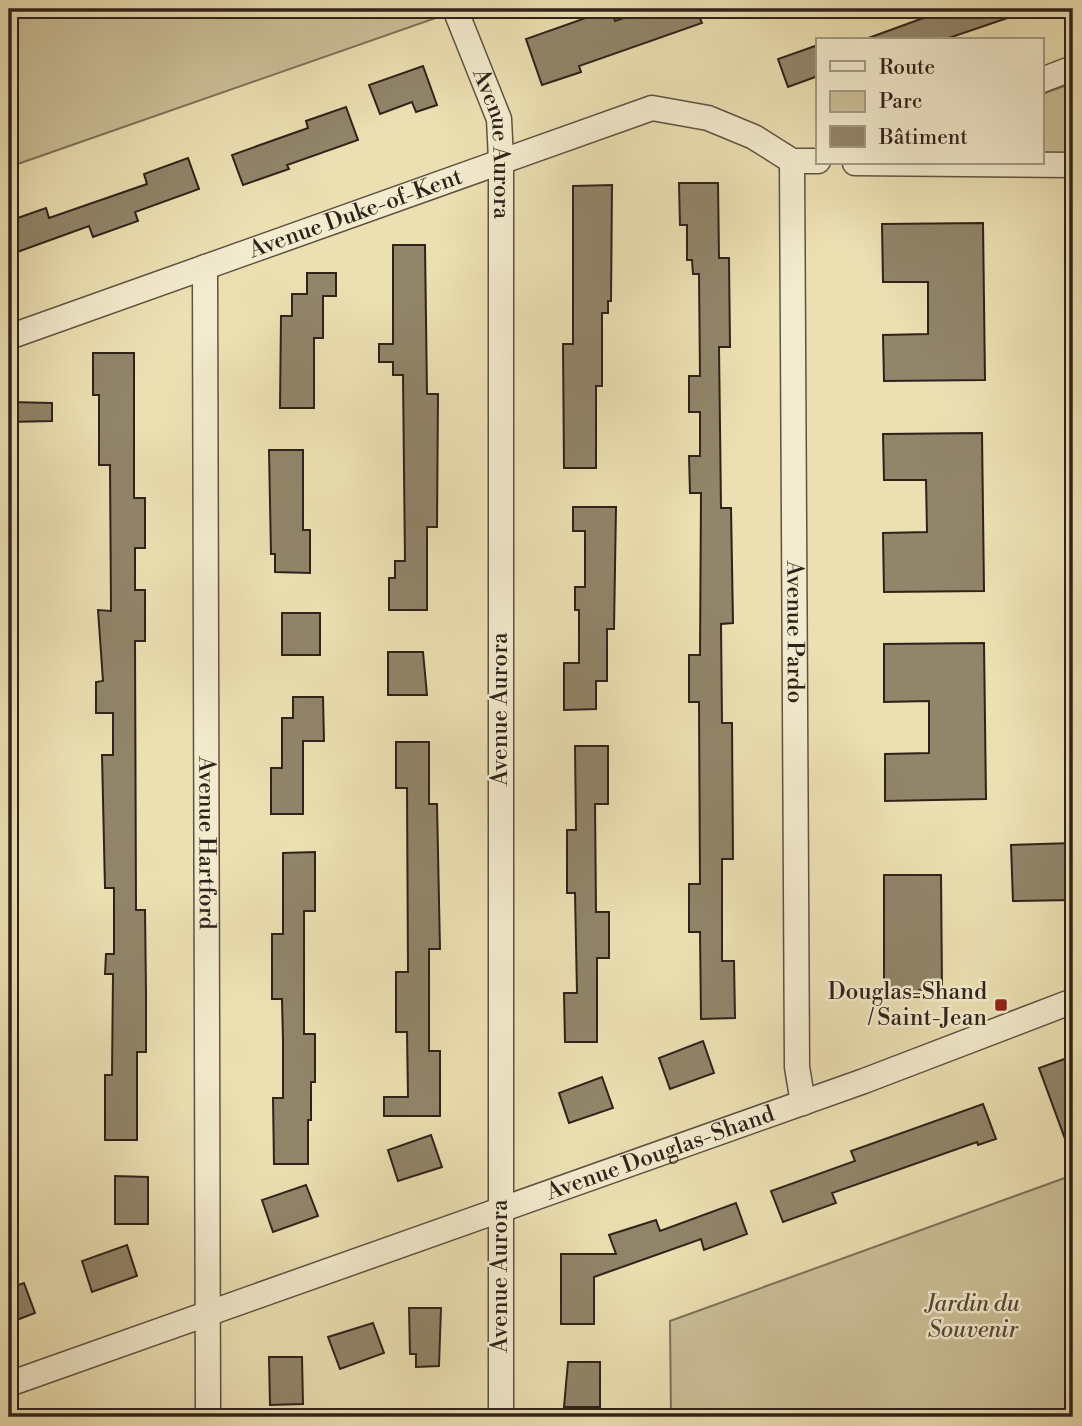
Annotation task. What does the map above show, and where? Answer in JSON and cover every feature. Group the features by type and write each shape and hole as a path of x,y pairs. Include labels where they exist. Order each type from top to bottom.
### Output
{"street":[{"name":"Avenue Aurora","path":"455,9 499,119 501,160 501,1417"},
{"path":"1044,79 1073,68"},
{"name":"Avenue Duke-of-Kent","path":"9,338 652,108 708,118 754,136 792,161"},
{"path":"792,161 816,161"},
{"name":"Avenue Pardo","path":"792,161 797,1067 803,1102"},
{"path":"1044,164 1073,164"},
{"name":"Avenue Hartford","path":"205,267 208,1417"},
{"name":"Avenue Douglas-Shand","path":"9,1384 803,1102 1073,1001"}],"green space":[{"path":"9,9 455,9 456,11 9,167"},
{"path":"1073,83 1073,154 1044,154 1044,93"},
{"name":"Jardin du Souvenir","path":"1073,1175 1073,1417 671,1417 670,1321"}],"building":[{"path":"611,9 615,21 651,9 696,9 702,23 579,66 581,72 542,85 526,39"},
{"path":"948,9 1024,9 1025,12 949,38 868,38"},
{"path":"816,46 816,77 788,87 778,59"},
{"path":"423,66 437,105 416,112 412,102 380,114 369,85"},
{"path":"346,107 358,140 287,165 289,169 243,185 232,155 308,128 306,121"},
{"path":"188,158 199,189 135,212 138,221 93,237 89,226 9,255 9,221 46,208 49,218 147,184 144,174"},
{"path":"679,183 718,183 719,258 729,258 730,347 719,347 721,508 731,508 733,623 721,624 722,723 732,723 733,859 722,859 722,961 734,961 735,1018 701,1019 700,932 689,932 689,884 700,884 699,702 689,702 689,655 700,655 701,493 690,493 689,456 700,456 700,412 689,412 689,376 700,376 699,274 693,274 692,260 687,260 687,225 680,225"},
{"path":"612,185 611,301 608,301 608,313 602,313 602,386 596,386 596,468 564,468 563,344 573,344 573,186"},
{"path":"983,223 985,380 884,381 883,335 928,334 928,282 883,282 882,224"},
{"path":"393,245 425,245 427,394 438,394 437,527 427,527 427,610 389,610 389,578 395,578 395,561 405,561 403,375 393,375 393,362 379,362 379,344 393,344"},
{"path":"307,273 336,273 336,296 323,296 323,338 314,338 314,408 280,408 281,316 292,316 292,294 307,294"},
{"path":"93,353 134,353 134,498 145,498 145,548 135,548 135,590 145,590 145,641 135,641 136,910 145,910 146,992 146,1052 137,1052 137,1140 105,1140 105,1075 112,1075 113,974 105,974 106,954 114,954 114,888 105,888 102,755 113,755 113,713 96,713 96,682 103,681 98,610 111,611 110,465 99,465 99,395 93,395"},
{"path":"9,402 52,403 52,421 9,422"},
{"path":"982,433 984,591 884,592 883,533 927,532 926,480 884,480 883,434"},
{"path":"269,450 303,450 303,530 310,530 310,573 275,572 275,554 271,554"},
{"path":"573,507 616,507 614,629 607,629 607,681 596,681 596,709 564,710 564,663 579,663 579,610 575,610 575,587 585,587 585,531 573,531"},
{"path":"282,613 320,613 320,655 282,655"},
{"path":"984,643 986,799 885,801 885,754 929,753 929,701 884,702 884,644"},
{"path":"388,652 423,652 427,695 388,695"},
{"path":"293,697 323,697 324,741 303,741 303,814 271,814 271,768 282,768 282,718 293,718"},
{"path":"396,742 429,742 429,804 437,804 440,949 429,949 429,1051 440,1051 440,1116 384,1116 384,1097 408,1097 407,1032 396,1032 396,972 408,972 407,788 396,788"},
{"path":"575,746 608,746 608,804 595,804 596,912 609,912 609,958 597,958 597,1042 565,1042 564,993 577,993 575,893 567,893 567,830 576,830"},
{"path":"1073,843 1073,900 1013,901 1011,845"},
{"path":"315,852 315,911 304,911 304,1034 315,1034 315,1082 311,1082 308,1164 274,1164 273,1098 283,1098 283,1041 282,999 272,999 272,934 283,934 283,853"},
{"path":"884,875 941,875 942,990 919,990 919,997 884,997"},
{"path":"703,1041 714,1073 670,1089 659,1058"},
{"path":"1073,1056 1073,1154 1071,1155 1039,1068"},
{"path":"602,1077 613,1108 569,1123 559,1093"},
{"path":"983,1104 996,1139 978,1145 977,1142 832,1193 836,1203 783,1222 771,1191 855,1161 851,1151"},
{"path":"431,1135 442,1167 398,1181 388,1150"},
{"path":"115,1176 148,1177 148,1224 115,1224"},
{"path":"306,1185 318,1216 273,1232 262,1200"},
{"path":"736,1203 747,1234 704,1250 701,1239 594,1277 594,1324 561,1324 561,1254 616,1254 609,1235 656,1220 660,1231"},
{"path":"127,1245 137,1276 92,1292 82,1261"},
{"path":"24,1283 35,1313 9,1323 9,1288"},
{"path":"409,1308 441,1308 439,1366 416,1367 416,1354 410,1354"},
{"path":"373,1323 384,1353 340,1369 328,1337"},
{"path":"269,1357 302,1357 303,1404 270,1405"},
{"path":"568,1362 600,1362 600,1407 564,1407"}],"place":[{"name":"Douglas-Shand / Saint-Jean","path":"1001,1005"}]}
